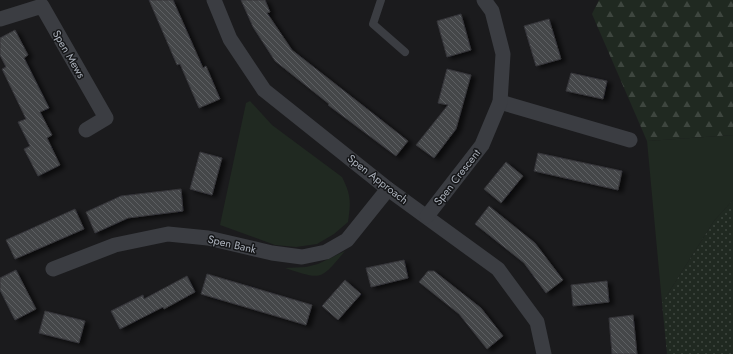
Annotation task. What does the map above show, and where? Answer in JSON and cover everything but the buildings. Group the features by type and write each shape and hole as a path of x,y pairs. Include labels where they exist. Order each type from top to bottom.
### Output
{"street":[{"name":"Spen Approach","path":"214,0 230,39 264,90 388,189 498,269 537,322 544,354"},
{"name":"Spen Crescent","path":"427,216 482,146 500,102 503,54 492,11 484,0"},
{"name":"Spen Mews","path":"0,19 42,6 106,118 86,130"},
{"path":"500,102 630,140"},
{"name":"Spen Bank","path":"53,270 115,245 168,234 208,238 272,253 302,257 326,252 347,240 388,189"}],"lane":[{"path":"381,0 373,24 405,52"}],"green space":[{"path":"599,0 733,0 733,135 647,141 592,14"},
{"path":"250,101 272,125 342,177 345,183 350,199 348,222 334,234 317,244 296,247 275,245 220,225 246,103"},
{"path":"733,135 733,200 714,221 662,303 647,141"},
{"path":"733,200 733,354 667,354 662,303 714,221"},
{"path":"345,251 325,273 320,275 306,275 285,268 306,267 318,264"}]}
